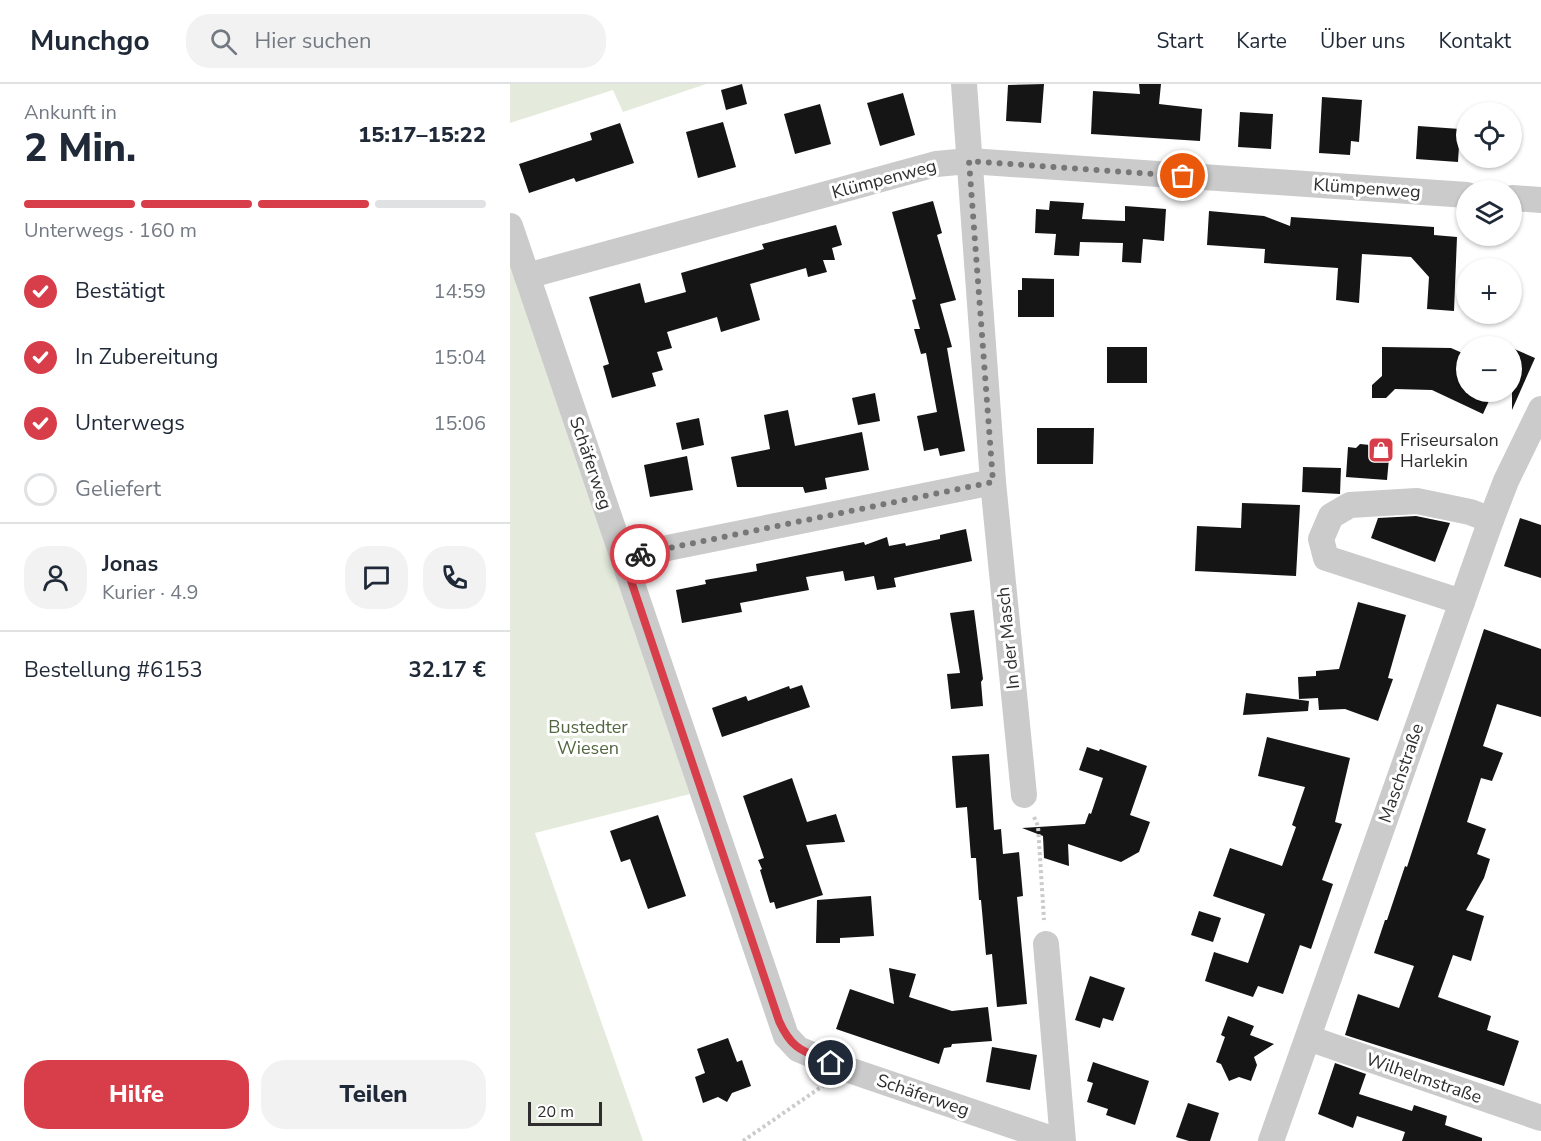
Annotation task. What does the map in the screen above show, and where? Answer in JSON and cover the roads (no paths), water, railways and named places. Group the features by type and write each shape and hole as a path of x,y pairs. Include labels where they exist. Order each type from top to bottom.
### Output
{"street":[{"name":"In der Masch","path":"964,84 993,482 1024,795"},
{"name":"Klümpenweg","path":"527,276 936,164 969,161 1456,194"},
{"path":"1522,199 1541,200"},
{"name":"Schäferweg","path":"510,226 786,1036 798,1049 846,1069 1028,1137 1058,1141"},
{"name":"Maschstraße","path":"1271,1141 1491,520 1506,481 1541,410"},
{"path":"623,557 993,482"},
{"path":"1462,602 1326,558 1321,538 1331,516 1350,505 1417,501 1470,512 1491,520"},
{"path":"1046,944 1063,1141"},
{"name":"Wilhelmstraße","path":"1308,1038 1541,1118"}],"place":[{"name":"Friseursalon Harlekin","path":"1381,450"}],"park label":[{"name":"Bustedter Wiesen","path":"588,737"}]}
